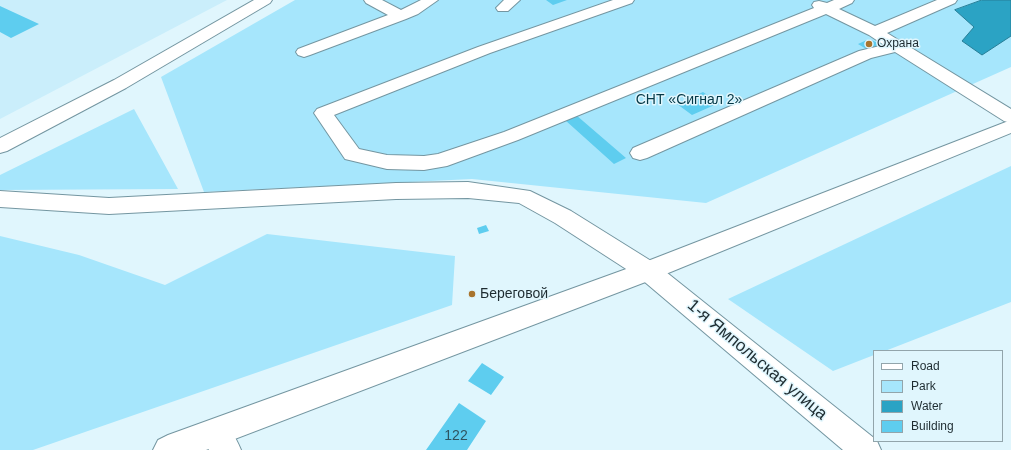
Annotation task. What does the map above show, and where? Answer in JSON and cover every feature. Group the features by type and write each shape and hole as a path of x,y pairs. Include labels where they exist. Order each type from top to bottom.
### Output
{"main road":[{"path":"0,146 120,84 265,0"},
{"path":"371,0 401,16"},
{"path":"304,52 401,16 431,0"},
{"path":"627,0 484,50 323,113 352,154 387,162 424,163 440,161 511,136 847,0"},
{"path":"810,0 875,32 1011,117"},
{"path":"875,32 950,0"},
{"path":"640,153 865,54 898,46"},
{"path":"168,450 221,442 1011,126"},
{"name":"1-я Ямпольская улица","path":"0,199 108,206 396,191 468,190 523,196 562,217 648,271 866,450"}],"shaded area":[{"path":"0,0 227,0 0,119"}],"green space":[{"name":"СНТ «Сигнал 2»","path":"295,0 1011,0 1011,67 706,203 472,179 204,192 161,77"},
{"path":"134,109 178,189 0,190 0,175"},
{"path":"1011,166 1011,302 888,350 873,350 873,355 833,371 728,299"},
{"path":"267,234 455,256 452,305 33,450 0,450 0,236 79,255 165,285"}],"water":[{"path":"982,0 1011,0 1011,36 982,55 962,41 974,27 955,10"}],"building":[{"path":"546,0 567,0 553,5"},
{"path":"0,6 39,24 11,38 0,32"},
{"name":"Охрана","path":"869,39 880,44 868,50 858,44"},
{"path":"703,92 719,103 692,115 677,104"},
{"path":"576,115 626,158 614,164 565,120"},
{"path":"486,225 489,231 479,234 477,228"},
{"path":"482,363 504,377 491,395 468,381"},
{"path":"459,403 486,421 467,450 426,450"}],"place":[{"name":"Охрана","path":"869,44"},
{"name":"Береговой","path":"472,294"}]}
